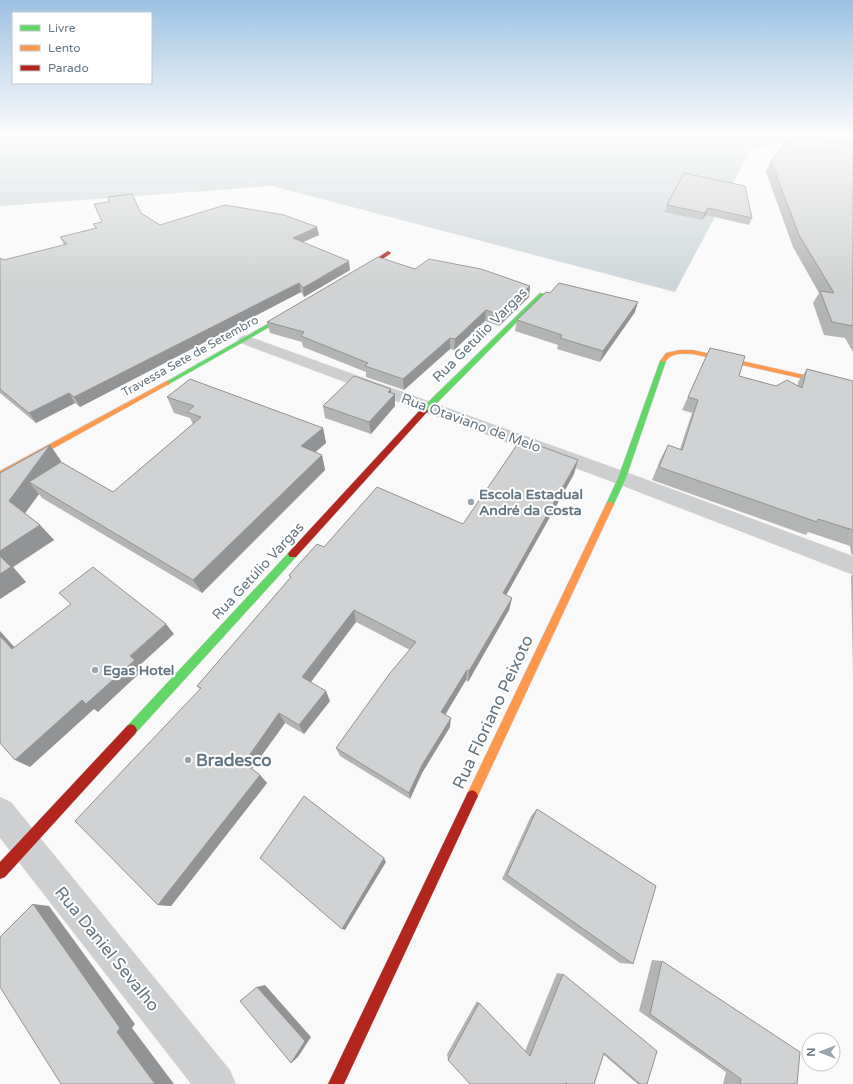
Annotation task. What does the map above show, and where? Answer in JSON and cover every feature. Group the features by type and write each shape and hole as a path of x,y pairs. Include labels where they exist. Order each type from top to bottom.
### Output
{"street":[{"path":"350,277 388,253"},
{"name":"Rua Getúlio Vargas","path":"0,872 428,407 542,294"},
{"name":"Travessa Sete de Setembro","path":"0,475 245,340 305,304"},
{"name":"Rua Otaviano de Melo","path":"245,340 622,478 853,566"},
{"name":"Rua Floriano Peixoto","path":"336,1084 622,478 665,356 671,352 693,352 853,388"},
{"name":"Rua Daniel Sevalho","path":"0,813 216,1084"}],"shaded area":[{"path":"0,185 732,185 675,292 272,186 0,206"}],"building":[{"path":"678,185 738,185 745,186 752,218 708,208 705,213 667,205"},
{"path":"780,185 853,185 853,326 832,322 820,291 834,293 799,235"},
{"path":"132,194 141,213 160,225 225,205 284,215 317,227 293,238 349,261 303,288 299,283 74,397 69,393 29,413 0,389 0,258 4,260 67,244 60,237 97,228 93,224 102,222 94,204 109,202 108,197"},
{"path":"378,257 415,269 429,259 481,269 530,286 500,315 486,310 455,339 450,338 403,379 365,366 368,363 301,336 304,332 267,322"},
{"path":"559,283 638,302 603,351 560,338 562,335 517,320 546,292 550,293"},
{"path":"710,348 745,356 739,376 776,386 787,380 802,388 807,369 853,381 853,530 818,519 817,522 659,467 668,445 682,450 698,400 688,397"},
{"path":"354,376 391,389 388,392 395,394 369,422 323,406"},
{"path":"190,379 323,428 301,446 322,455 193,580 29,482 61,462 113,492 201,417 187,412 194,406 167,397"},
{"path":"521,439 578,460 503,593 512,598 469,671 467,670 441,712 451,718 422,765 409,793 336,748 390,673 416,642 354,610 302,677 326,691 299,725 279,713 244,763 260,775 158,905 75,821 201,688 197,686 291,577 289,575 317,544 324,547 377,487 463,524"},
{"path":"50,445 9,501 40,525 0,551 0,473"},
{"path":"0,556 11,567 0,574"},
{"path":"93,567 166,624 130,656 135,660 86,704 82,700 15,760 0,743 0,636 12,649 71,604 59,593"},
{"path":"304,796 384,858 342,929 260,858"},
{"path":"537,809 656,886 633,964 507,875"},
{"path":"33,904 120,1028 117,1032 155,1084 61,1084 0,987 0,937"},
{"path":"662,961 800,1052 797,1084 740,1084 741,1079 650,1014"},
{"path":"563,974 657,1051 647,1084 640,1084 604,1053 594,1084 470,1084 448,1060 479,1003 530,1056"},
{"path":"257,987 305,1041 291,1063 240,1001"}],"traffic: fast":[{"path":"424,411 542,294"},
{"path":"167,383 294,311"},
{"path":"610,504 622,478 663,361"},
{"path":"131,730 293,554"}],"traffic: slow":[{"path":"663,361 665,357 672,353 693,352 853,388"},
{"path":"0,475 167,383"},
{"path":"472,796 610,504"}],"traffic: jam":[{"path":"356,274 388,253"},
{"path":"293,554 424,411"},
{"path":"0,872 131,730"},
{"path":"336,1084 472,796"}],"place":[{"name":"Escola Estadual André da Costa","path":"471,502"},
{"name":"Egas Hotel","path":"95,670"},
{"name":"Bradesco","path":"188,760"}]}
